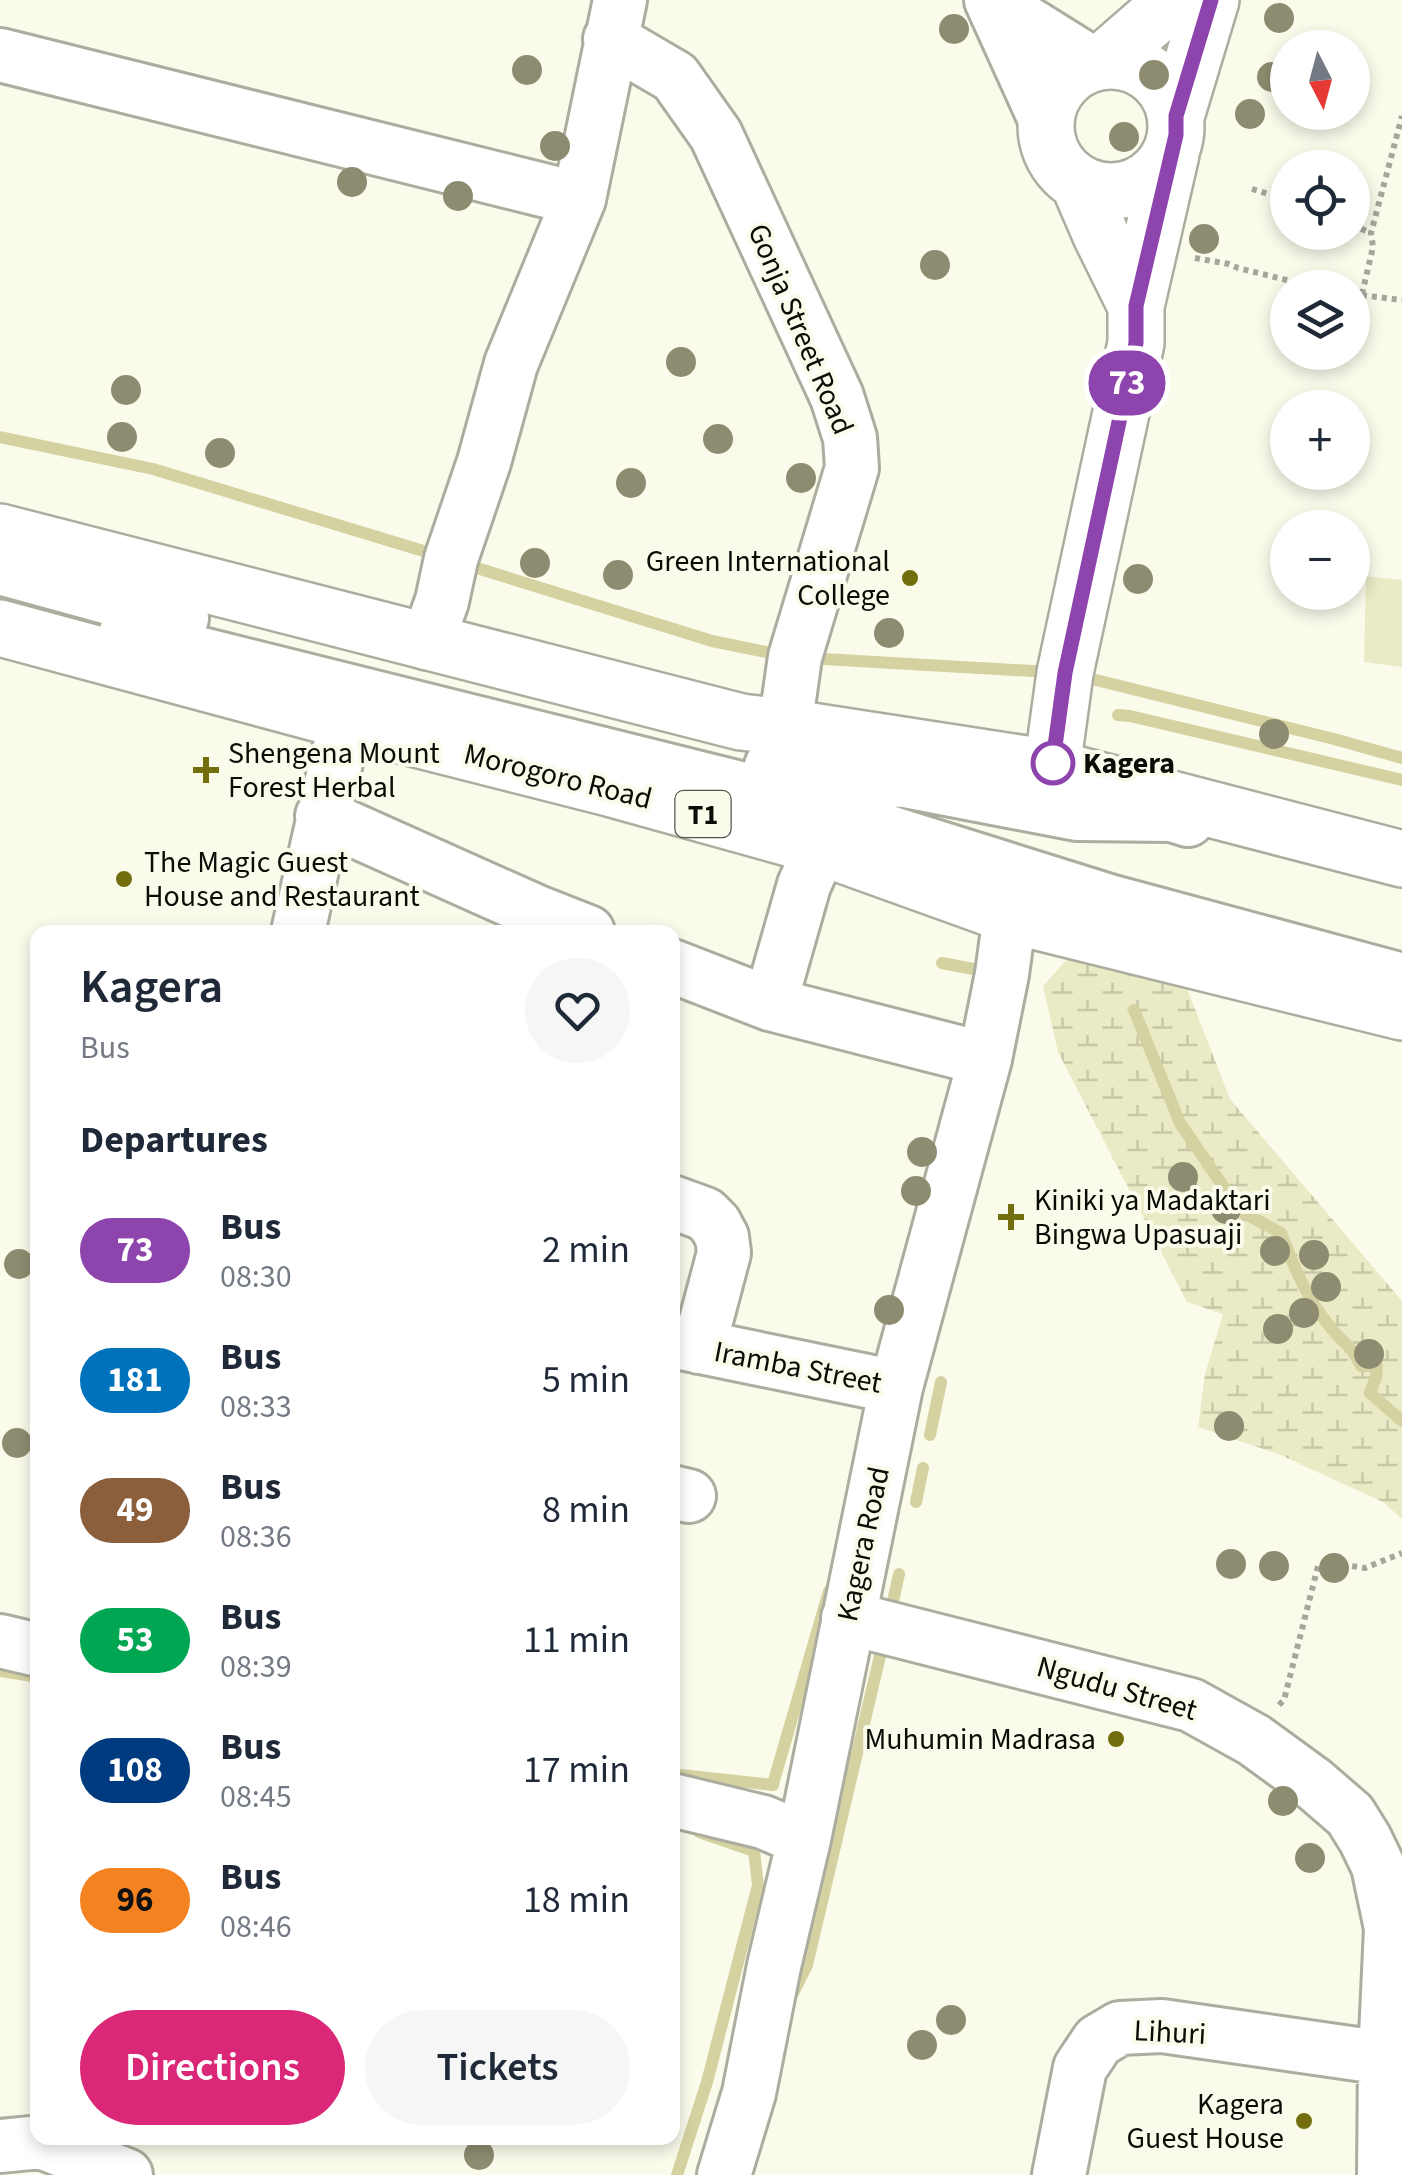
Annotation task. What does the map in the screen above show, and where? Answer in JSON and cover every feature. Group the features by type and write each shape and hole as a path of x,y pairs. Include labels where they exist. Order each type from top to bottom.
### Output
{"main road":[{"path":"1099,62 1174,0"},
{"path":"1052,768 1065,673 1136,343 1136,306 1173,135 1211,0"},
{"path":"1099,62 1121,62 1151,74 1162,86 1171,100 1173,135 1160,170 1128,190 1109,192 1079,184 1064,172 1052,157 1045,119 1048,104 1078,69 1099,62"},
{"path":"1079,184 1136,306"},
{"path":"0,532 722,718 1052,768 1402,859"},
{"name":"Morogoro Road","path":"0,628 821,847 1010,915 1402,1012"}],"street":[{"path":"991,1 1099,62"},
{"path":"991,1 1045,119"},
{"path":"427,644 511,364 579,199 615,20"},
{"name":"Gonja Street Road","path":"615,20 675,77 716,135 836,397 850,438 852,468 794,657 785,727"},
{"path":"0,55 579,199"},
{"name":"Morogoro Road","path":"0,568 807,776 905,781 1077,814 1172,814 1316,858 1402,877"},
{"name":"Morogoro Road","path":"0,605 780,798 1109,902 1402,980"},
{"path":"299,925 338,753 353,723"},
{"path":"322,816 570,925"},
{"path":"770,1004 804,885 821,847"},
{"name":"Kagera Road","path":"724,2175 749,2093 896,1387 985,1060 1010,915"},
{"path":"680,969 770,1004 985,1060"},
{"path":"680,1205 705,1214 715,1224 724,1253 686,1344"},
{"name":"Iramba Street","path":"686,1344 896,1387"},
{"name":"Ngudu Street","path":"848,1618 1191,1704 1254,1740 1350,1816 1378,1866 1391,1928 1384,2058 1384,2175"},
{"path":"0,1641 30,1648"},
{"path":"680,1802 762,1822 804,1839"},
{"name":"Lihuri","path":"1059,2175 1080,2068 1098,2042 1120,2028 1162,2026 1384,2058"},
{"path":"0,2146 30,2143"},
{"path":"49,2145 126,2175"}],"path":[{"path":"1368,270 1373,247 1371,233 1402,116"},
{"path":"1252,189 1270,194"},
{"path":"1149,253 1209,259 1270,275"},
{"path":"1370,295 1402,300"},
{"path":"1254,1740 1284,1700 1318,1566 1330,1563 1366,1568 1402,1553"}],"green space":[{"path":"1370,576 1402,580 1402,667 1364,662"},
{"path":"1081,944 1181,973 1230,1099 1402,1301 1402,1519 1383,1502 1278,1454 1198,1427 1205,1374 1223,1314 1187,1302 1058,1052 1043,986"}],"waterway":[{"path":"0,437 153,469 440,556"},
{"path":"464,564 712,641 786,656"},
{"path":"806,658 1050,672"},
{"path":"1080,676 1402,758"},
{"path":"1118,715 1402,780"},
{"path":"942,963 989,972"},
{"path":"1134,1010 1180,1123 1240,1211 1281,1233 1322,1317 1361,1366 1377,1366 1370,1393 1402,1421"},
{"path":"930,1435 941,1382"},
{"path":"916,1502 923,1468"},
{"path":"892,1606 899,1574"},
{"path":"773,1784 829,1591"},
{"path":"790,1999 807,1965 883,1643"},
{"path":"0,1671 30,1676"},
{"path":"680,1775 773,1785"},
{"path":"677,2175 707,2082 758,1885 754,1851 699,1832"}],"bus line":[{"name":"73","path":"1052,768 1065,673 1136,343 1136,306 1176,135 1176,116 1211,0"}],"place":[{"name":"Green International College","path":"910,578"},
{"name":"Kagera","path":"1053,763"},
{"name":"Shengena Mount Forest Herbal","path":"206,770"},
{"name":"The Magic Guest House and Restaurant","path":"124,879"},
{"name":"Kiniki ya Madaktari Bingwa Upasuaji","path":"1011,1217"},
{"name":"Muhumin Madrasa","path":"1116,1739"},
{"name":"Kagera Guest House","path":"1304,2121"}]}
